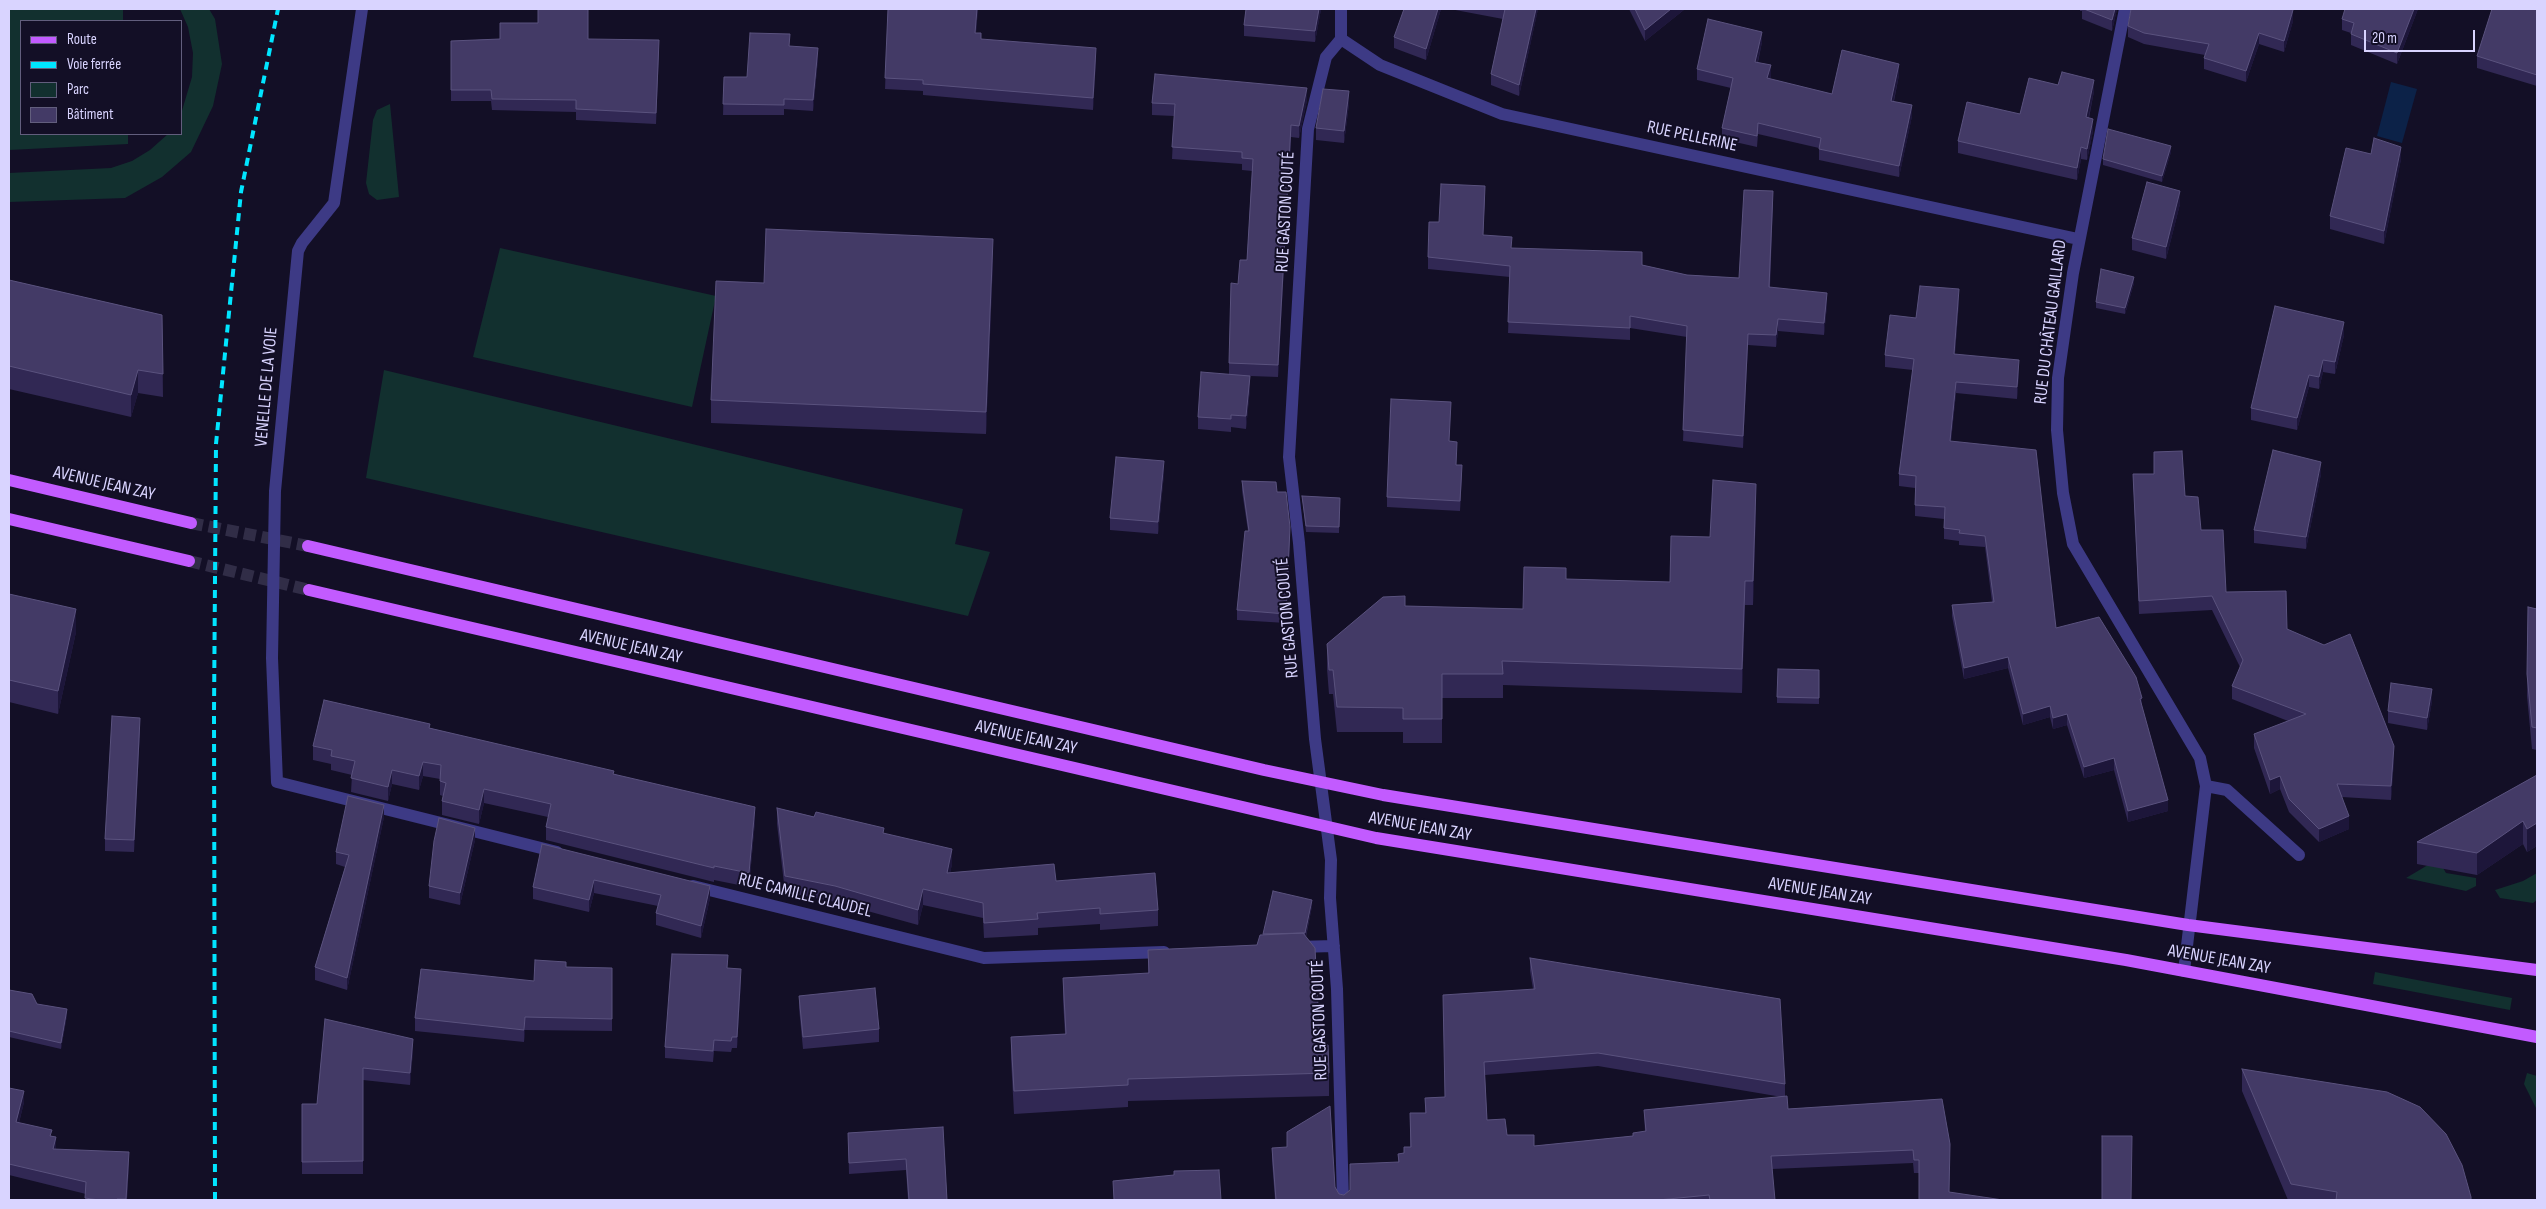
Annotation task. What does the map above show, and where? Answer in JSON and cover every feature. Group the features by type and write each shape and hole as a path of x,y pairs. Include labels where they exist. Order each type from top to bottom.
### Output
{"main road":[{"name":"AVENUE JEAN ZAY","path":"9,480 191,523"},
{"path":"9,519 189,561"},
{"name":"AVENUE JEAN ZAY","path":"308,546 1321,782 1383,794 2188,925 2537,970"},
{"name":"AVENUE JEAN ZAY","path":"309,590 1376,838 2184,971 2537,1037"}],"street":[{"name":"VENELLE DE LA VOIE","path":"362,9 334,203 302,242 298,251 275,491 272,658 277,782 568,855"},
{"path":"1341,9 1341,39"},
{"name":"RUE DU CHÂTEAU GAILLARD","path":"2125,9 2078,240 2058,378 2057,430 2063,493 2073,544 2200,758 2206,786 2184,971"},
{"name":"RUE GASTON COUTÉ","path":"1341,39 1326,57 1308,129 1289,457 1299,543 1315,739 1331,860 1330,898 1334,946 1343,1200"},
{"name":"RUE PELLERINE","path":"1341,39 1380,65 1502,114 2078,240"},
{"path":"2206,786 2227,790 2299,855"},
{"name":"RUE CAMILLE CLAUDEL","path":"681,883 984,958 1173,952"},
{"path":"1283,948 1334,946"}],"green space":[{"path":"9,9 123,9 123,20 20,20 20,135 128,135 128,144 9,150"},
{"path":"180,9 209,9 215,19 222,64 213,106 191,152 162,177 125,198 9,202 9,173 111,168 132,161 150,150 167,135 182,135 182,111 192,77 193,53 188,27"},
{"path":"390,104 399,197 377,200 369,194 366,183 373,120 377,110"},
{"path":"500,248 716,296 692,407 473,357"},
{"path":"384,370 963,509 955,544 990,552 968,616 366,478"},
{"path":"2438,859 2446,873 2476,878 2476,886 2466,891 2406,878"},
{"path":"2537,873 2537,900 2533,903 2500,898 2495,890 2523,881"},
{"path":"2375,972 2512,998 2510,1010 2373,984"},
{"path":"2527,1073 2537,1076 2537,1110 2524,1084"}],"water":[{"path":"2391,82 2417,89 2402,143 2377,136"}],"building":[{"path":"538,9 588,9 588,39 659,40 656,113 576,109 576,100 492,99 491,90 451,90 451,41 500,39 500,23 538,23"},
{"path":"888,9 977,9 975,33 981,33 981,39 1096,48 1093,98 923,84 923,80 885,78"},
{"path":"1246,9 1319,9 1315,31 1244,25"},
{"path":"1404,9 1438,9 1426,49 1394,37"},
{"path":"1505,9 1536,9 1519,85 1491,74"},
{"path":"1635,9 1671,9 1645,30"},
{"path":"2084,9 2115,9 2112,20"},
{"path":"2131,9 2293,10 2284,41 2259,33 2246,71 2204,58 2209,44 2144,33 2128,26"},
{"path":"2345,9 2414,9 2397,53 2351,34 2354,23 2342,19"},
{"path":"2492,9 2537,9 2537,75 2477,56"},
{"path":"1708,19 1762,32 1755,62 1771,65 1767,78 1832,94 1842,50 1899,64 1891,101 1912,105 1899,166 1819,149 1821,138 1758,123 1757,136 1722,128 1733,78 1697,69"},
{"path":"750,33 790,34 789,46 818,48 813,100 784,99 784,105 723,104 724,77 747,77"},
{"path":"2062,72 2094,80 2086,117 2093,119 2087,149 2081,147 2077,168 1958,141 1967,102 2020,114 2029,78 2058,85"},
{"path":"1155,74 1307,88 1299,126 1291,125 1278,365 1229,363 1231,283 1238,284 1240,260 1247,260 1253,159 1242,158 1242,152 1172,147 1175,104 1152,103"},
{"path":"1323,89 1349,91 1344,131 1316,128"},
{"path":"2108,129 2171,146 2162,176 2103,159"},
{"path":"2374,138 2401,147 2384,231 2330,216 2346,148 2371,154"},
{"path":"2147,182 2180,191 2166,247 2132,238"},
{"path":"1441,184 1485,186 1483,235 1512,237 1511,248 1642,252 1642,265 1687,275 1739,278 1744,190 1773,191 1769,287 1827,293 1824,323 1778,319 1776,335 1748,334 1743,436 1683,430 1687,326 1630,316 1630,328 1508,322 1510,266 1428,257 1429,222 1439,222"},
{"path":"766,229 993,239 986,412 711,400 716,281 764,283"},
{"path":"2101,269 2134,277 2125,308 2096,302"},
{"path":"9,280 162,315 163,374 138,370 131,395 9,366"},
{"path":"1920,286 1959,289 1954,354 2019,360 2017,387 1956,382 1950,441 2036,450 2056,628 2099,617 2136,677 2142,698 2140,699 2168,800 2128,811 2114,758 2084,767 2067,714 2053,718 2050,706 2023,714 2008,657 1964,668 1952,605 1994,602 1985,536 1959,533 1960,530 1944,528 1945,507 1915,505 1916,476 1899,474 1914,359 1885,355 1890,315 1916,318"},
{"path":"2275,306 2344,322 2335,362 2323,360 2319,377 2309,375 2297,418 2251,408"},
{"path":"1201,372 1250,376 1246,416 1231,415 1231,419 1198,417"},
{"path":"1391,399 1451,402 1449,441 1457,442 1456,465 1462,465 1460,501 1387,497"},
{"path":"2273,450 2321,462 2306,537 2254,530"},
{"path":"2182,451 2185,496 2198,497 2201,530 2223,530 2226,592 2286,591 2287,629 2324,645 2350,634 2394,746 2391,786 2337,784 2349,816 2319,829 2289,799 2280,776 2270,780 2254,734 2306,714 2232,686 2243,660 2212,596 2139,601 2133,474 2154,474 2154,452"},
{"path":"1116,457 1164,461 1158,522 1110,518"},
{"path":"1713,480 1756,484 1753,581 1745,581 1742,669 1502,661 1503,674 1442,674 1442,719 1403,719 1403,708 1337,707 1333,670 1329,670 1327,644 1383,597 1405,596 1405,606 1523,609 1524,567 1566,568 1566,579 1670,582 1671,536 1710,537"},
{"path":"1242,481 1276,482 1277,492 1286,492 1290,527 1286,614 1237,610 1245,531 1249,531"},
{"path":"1302,496 1340,498 1339,527 1306,526"},
{"path":"9,594 76,609 58,691 9,680"},
{"path":"2528,607 2537,609 2537,728 2532,727 2527,674"},
{"path":"1778,669 1819,670 1819,698 1777,697"},
{"path":"2391,683 2432,689 2427,718 2388,711"},
{"path":"324,700 430,724 429,728 614,771 613,774 755,807 749,873 714,866 714,868 546,827 551,804 484,789 479,810 442,801 446,783 440,781 441,765 423,762 419,776 392,770 388,787 351,778 355,761 331,756 332,750 313,746"},
{"path":"112,716 140,718 134,840 105,839"},
{"path":"2537,775 2537,823 2527,829 2523,821 2477,853 2417,842"},
{"path":"348,796 384,805 347,978 315,967 349,855 336,852"},
{"path":"777,808 814,817 816,812 884,828 883,833 952,849 947,873 1054,864 1056,881 1155,873 1158,910 1100,914 1100,908 1037,913 1038,919 984,923 983,903 923,889 918,910 835,886 785,876"},
{"path":"439,818 475,828 460,893 429,886 434,841"},
{"path":"542,844 710,886 701,926 656,913 661,895 594,880 589,900 533,887"},
{"path":"1273,891 1312,900 1305,933 1263,934"},
{"path":"1303,933 1315,948 1320,1044 1328,1045 1329,1073 1128,1079 1128,1085 1014,1091 1011,1037 1066,1034 1063,978 1149,973 1148,950 1257,945 1260,935"},
{"path":"672,954 728,955 727,968 741,969 737,1037 732,1037 731,1041 714,1040 713,1051 665,1047"},
{"path":"1530,958 1780,999 1785,1084 1598,1053 1484,1062 1487,1120 1505,1119 1507,1135 1534,1135 1534,1146 1633,1136 1633,1133 1646,1131 1644,1110 1787,1096 1788,1109 1942,1099 1950,1144 1949,1192 2003,1200 1919,1200 1919,1160 1914,1160 1913,1150 1771,1156 1775,1200 1710,1200 1709,1195 1658,1200 1276,1200 1272,1148 1287,1147 1287,1132 1330,1106 1335,1187 1339,1194 1344,1195 1350,1190 1350,1164 1399,1162 1398,1154 1404,1153 1404,1147 1411,1147 1410,1113 1426,1113 1425,1098 1445,1097 1443,995 1535,989"},
{"path":"535,960 566,962 566,967 612,968 612,1019 525,1017 524,1030 415,1018 421,969 534,981"},
{"path":"875,988 879,1029 803,1037 799,996"},
{"path":"9,990 32,994 37,1004 67,1009 61,1043 9,1031"},
{"path":"325,1019 413,1039 410,1073 363,1068 363,1161 302,1162 302,1104 317,1104"},
{"path":"2242,1069 2387,1092 2420,1107 2446,1134 2462,1165 2471,1200 2336,1200 2337,1192 2291,1184"},
{"path":"9,1088 24,1091 16,1122 52,1130 50,1136 56,1137 53,1149 129,1152 126,1199 99,1200 85,1198 86,1182 9,1164"},
{"path":"943,1127 947,1200 909,1200 906,1159 849,1163 848,1133"},
{"path":"2102,1136 2132,1136 2131,1200 2102,1200"},
{"path":"1219,1170 1221,1200 1114,1200 1113,1181 1174,1175 1174,1171"}],"tunnel":[{"path":"191,523 308,546"},
{"path":"189,561 309,590"}],"railway":[{"path":"215,1200 214,713 216,444 241,192 278,9"}]}
